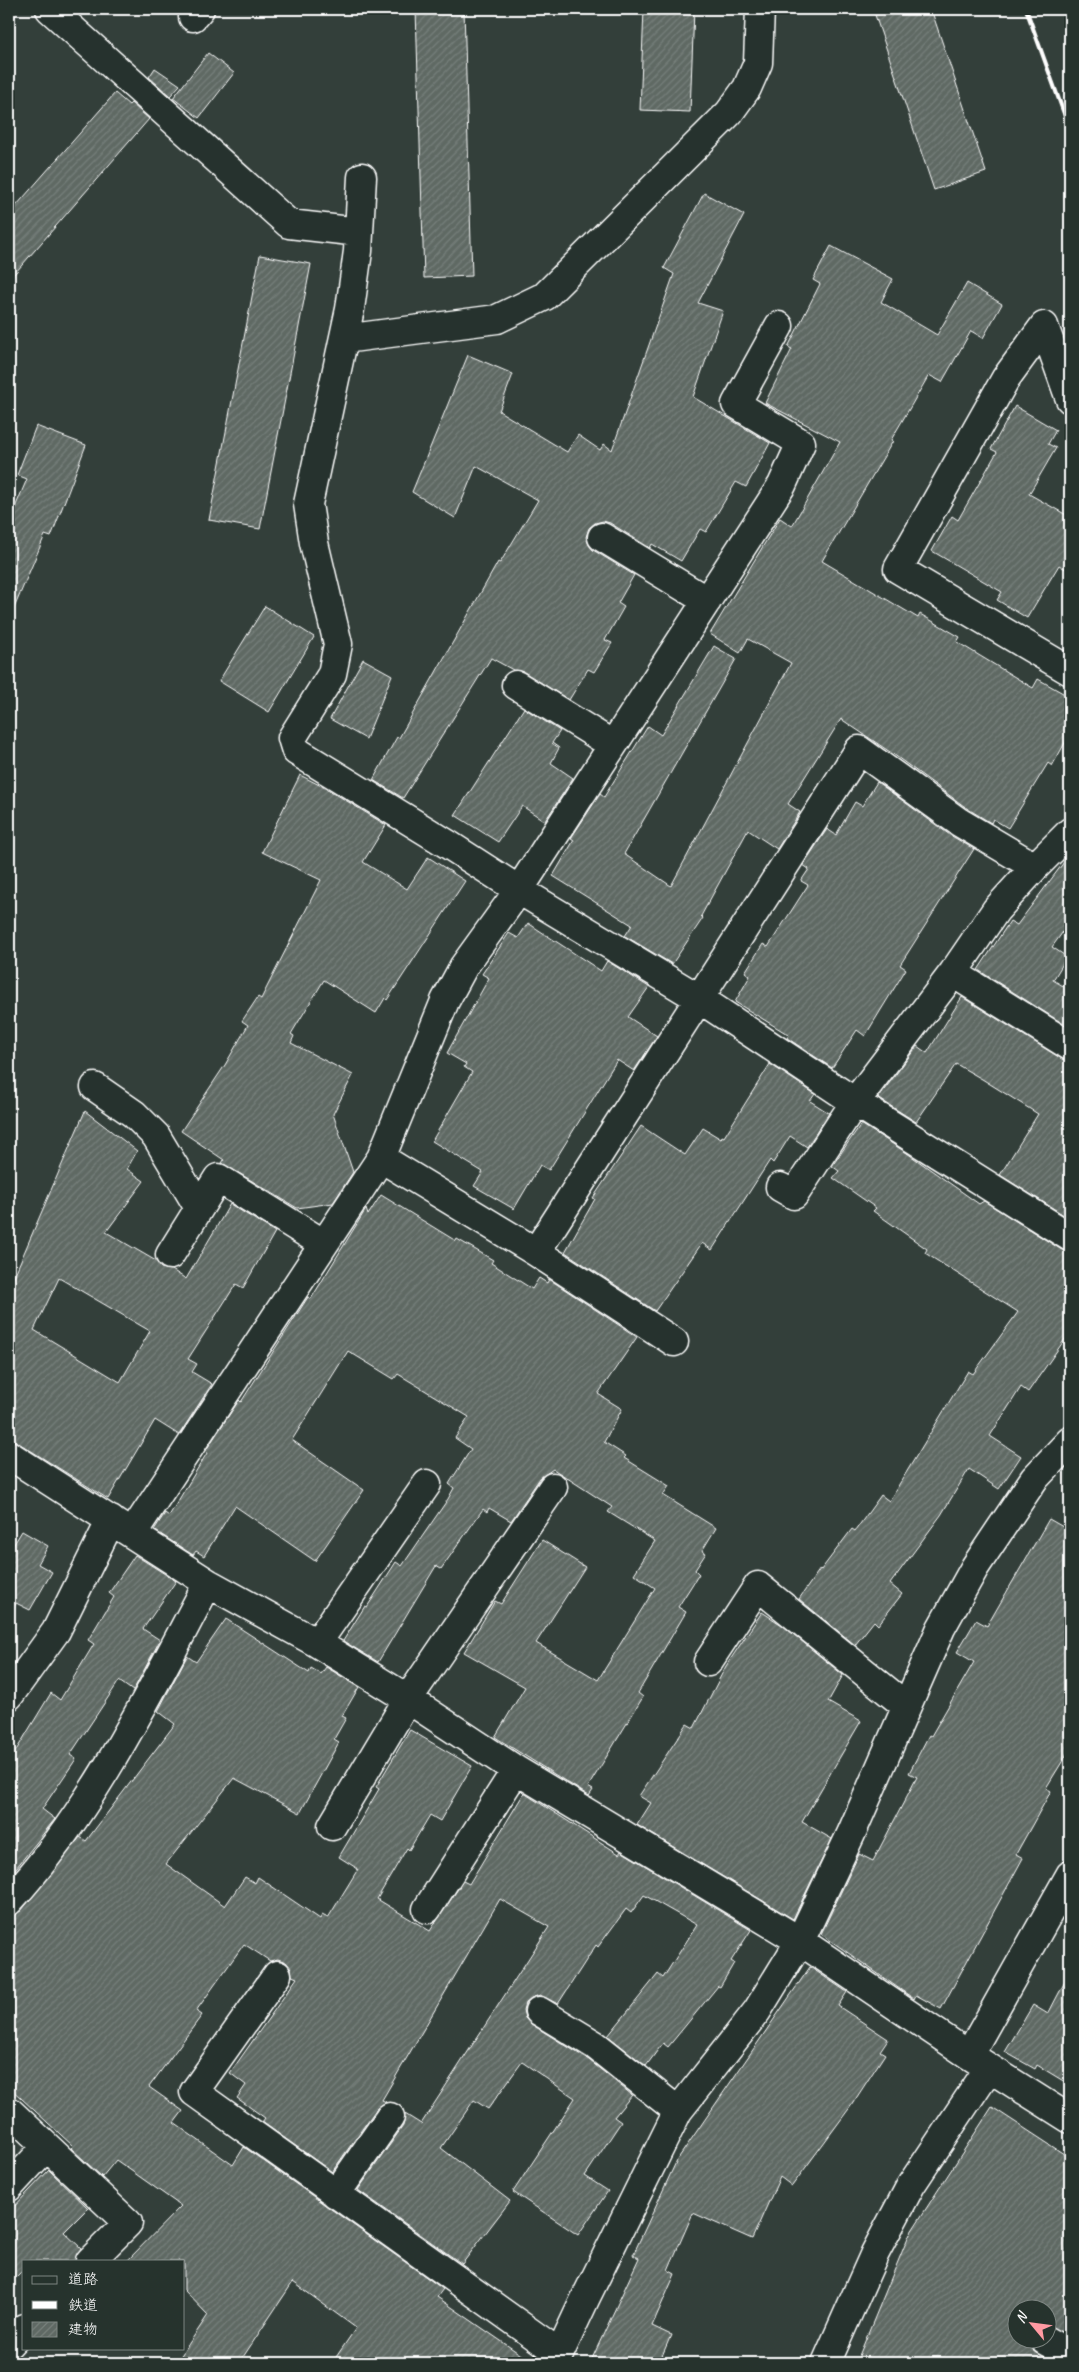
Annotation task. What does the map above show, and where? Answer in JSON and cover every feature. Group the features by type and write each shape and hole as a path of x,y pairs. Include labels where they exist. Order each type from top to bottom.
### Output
{"street":[{"path":"50,9 289,224 359,232"},
{"path":"344,340 497,319 546,296 729,113 747,88 758,63 760,9"},
{"path":"362,177 359,232 344,340 308,504 314,543 338,644 332,674 292,738 296,751 449,844 519,890 700,999 856,1102 1070,1237"},
{"path":"9,1696 56,1630 121,1527 324,1244 381,1158 445,1001 464,966 519,890 782,485 801,443 736,404 779,326"},
{"path":"1069,668 898,569 1006,378 1044,326 1070,399"},
{"path":"602,537 706,601"},
{"path":"516,685 613,745"},
{"path":"536,1252 859,750 959,822 1035,867"},
{"path":"780,1187 794,1195 856,1102 953,973 996,910 1035,867 1069,835"},
{"path":"953,973 1070,1046"},
{"path":"95,1087 134,1114 156,1136 199,1208"},
{"path":"381,1158 536,1252 674,1342"},
{"path":"170,1255 218,1178 324,1244"},
{"path":"277,1975 194,2092 336,2194 557,2358 678,2111 756,2011 800,1941 850,1834 941,1628 975,1567 1034,1479 1070,1442"},
{"path":"9,1455 208,1583 317,1643 408,1699 516,1770 800,1941 979,2062 1070,2119"},
{"path":"317,1643 427,1484"},
{"path":"332,1826 408,1699 553,1487"},
{"path":"9,1901 63,1835 132,1725 208,1583"},
{"path":"708,1662 758,1586 906,1706"},
{"path":"428,1909 516,1770"},
{"path":"826,2363 875,2253 979,2062 1070,1875"},
{"path":"539,2011 595,2046 678,2111"},
{"path":"9,2112 128,2223 91,2260"},
{"path":"336,2194 390,2117"},
{"path":"9,2187 46,2147"},
{"path":"9,2344 22,2330"},
{"path":"1056,2346 1070,2354"}],"building":[{"path":"416,9 464,9 472,276 424,278"},
{"path":"644,9 694,9 690,112 640,110"},
{"path":"873,9 931,9 986,172 934,190"},
{"path":"208,53 234,73 199,118 173,98"},
{"path":"155,68 180,85 170,96 149,77"},
{"path":"115,93 129,105 131,103 149,119 9,280 9,214"},
{"path":"704,193 744,215 698,303 723,311 693,397 770,443 746,487 736,482 706,532 700,529 681,561 652,544 650,548 610,523 603,521 595,523 589,528 586,537 593,550 634,575 618,603 624,607 605,640 612,643 594,672 588,669 569,700 524,672 513,670 491,658 403,798 373,780 397,737 399,738 498,562 500,563 538,500 476,466 455,518 412,492 468,355 513,374 499,411 567,452 578,435 600,450 604,444 612,450 674,274 664,268"},
{"path":"831,246 893,279 881,302 937,335 967,283 1002,304 983,338 971,331 942,382 929,375 891,440 893,441 822,561 918,618 920,614 960,637 957,642 1033,688 1038,679 1070,697 1070,734 1052,766 1048,763 1008,828 993,819 991,823 968,809 893,754 841,719 788,804 800,812 777,849 748,830 701,916 703,918 672,964 625,936 632,925 553,876 574,840 571,838 600,794 604,797 648,726 661,735 714,646 736,659 624,854 671,886 791,663 748,639 740,653 710,634 780,518 792,526 840,442 765,403 792,349 788,347 820,284 813,280"},
{"path":"260,255 311,264 260,529 209,520"},
{"path":"1015,406 1056,430 1048,444 1056,448 1029,494 1070,517 1070,572 1059,565 1027,618 997,600 1002,592 932,551 952,516 958,520 997,452 991,449"},
{"path":"36,426 86,445 51,537 45,535 9,620 9,522 27,479 17,475"},
{"path":"265,606 314,637 269,712 219,681"},
{"path":"363,659 392,675 366,739 330,719"},
{"path":"524,708 560,731 552,743 559,748 551,763 573,778 545,821 522,806 498,842 455,815"},
{"path":"300,775 329,790 386,825 363,862 407,889 428,857 465,881 387,1000 385,998 376,1013 324,980 291,1034 294,1036 291,1043 353,1075 333,1114 353,1172 333,1203 297,1208 222,1163 224,1160 181,1131 225,1065 248,1025 242,1021 258,997 261,999 321,880 262,852"},
{"path":"877,782 950,835 974,849 900,965 906,969 865,1036 857,1030 832,1068 787,1038 789,1035 735,1002 750,976 745,972 763,944 768,947 808,885 801,881 809,869 803,865 827,829 836,835 855,802 862,806"},
{"path":"1070,854 1070,922 1052,947 1067,957 1053,980 1070,990 1070,1028 978,970 1010,921 1017,925"},
{"path":"528,923 601,971 607,961 649,987 628,1017 657,1036 634,1071 617,1060 549,1170 540,1165 514,1209 474,1186 483,1172 432,1141 472,1072 464,1067 466,1064 447,1053 489,978 482,974 509,933 518,938"},
{"path":"962,997 1062,1059 1070,1062 1070,1219 1000,1175 1038,1114 956,1064 916,1122 878,1098 917,1046 927,1053"},
{"path":"770,1064 815,1094 810,1101 829,1113 807,1147 790,1136 773,1163 770,1160 712,1250 702,1243 655,1311 565,1252 595,1199 593,1198 641,1126 685,1155 703,1128 721,1139"},
{"path":"85,1111 137,1151 127,1169 144,1181 106,1232 156,1261 161,1268 172,1270 186,1279 230,1204 275,1232 243,1288 236,1284 188,1359 197,1364 192,1372 212,1384 179,1435 155,1420 108,1499 9,1437 9,1288","holes":["59,1278 150,1331 120,1382 34,1330"]},
{"path":"861,1124 907,1153 979,1204 984,1201 1062,1250 1070,1252 1070,1332 1028,1392 1021,1387 990,1436 1021,1456 999,1489 969,1469 941,1515 890,1584 902,1594 878,1625 874,1621 855,1645 799,1599 820,1569 852,1529 855,1531 881,1495 889,1501 968,1371 973,1374 1018,1312 925,1253 927,1249 873,1211 876,1208 833,1178 839,1171 832,1166"},
{"path":"381,1195 456,1241 457,1239 493,1260 491,1263 532,1289 539,1278 547,1283 549,1279 637,1337 598,1394 622,1409 604,1442 626,1456 624,1458 669,1486 663,1495 716,1528 702,1551 706,1553 695,1570 699,1574 678,1607 686,1612 638,1693 643,1697 588,1787 593,1790 589,1796 495,1737 525,1687 464,1652 495,1601 501,1604 542,1540 585,1567 536,1643 598,1680 655,1588 634,1574 655,1541 608,1512 612,1507 561,1474 553,1469 540,1478 511,1521 489,1508 487,1512 483,1509 441,1569 436,1566 378,1662 343,1641 396,1562 402,1566 448,1499 454,1488 449,1484 471,1449 455,1438 469,1417 398,1374 394,1379 348,1351 292,1440 364,1490 315,1561 235,1506 204,1556 196,1551 193,1555 154,1530 165,1513 169,1516 207,1453 206,1450 239,1400 241,1402 308,1297 311,1299 366,1209 368,1215"},
{"path":"1049,1519 1070,1531 1070,1749 1046,1788 1051,1791 1016,1854 1023,1858 941,2009 916,1995 914,1999 821,1934 859,1854 873,1861 917,1777 909,1773 929,1735 931,1736 974,1662 957,1652 976,1620 987,1626"},
{"path":"22,1531 48,1546 38,1564 52,1572 30,1610 16,1603 9,1617 9,1548 11,1549"},
{"path":"135,1555 176,1581 143,1629 160,1640 133,1691 119,1681 70,1755 76,1759 42,1809 55,1819 9,1877 9,1762 51,1693 60,1700 94,1644 88,1640 114,1597 109,1593"},
{"path":"762,1612 782,1625 843,1675 828,1702 861,1721 802,1822 832,1839 793,1919 637,1825 651,1803 639,1796 687,1724 694,1728 726,1666"},
{"path":"226,1619 309,1673 311,1668 321,1674 326,1667 359,1687 342,1716 346,1718 334,1739 339,1742 300,1813 234,1778 166,1864 225,1906 245,1877 255,1883 258,1877 320,1919 322,1915 328,1918 358,1869 339,1857 379,1789 376,1787 410,1730 472,1766 440,1821 430,1815 409,1850 407,1848 377,1899 430,1931 463,1881 469,1884 524,1793 619,1854 621,1851 751,1930 731,1961 734,1963 720,1987 718,1986 668,2047 663,2043 646,2066 608,2036 658,1974 663,1978 697,1925 644,1895 631,1913 626,1909 598,1947 596,1945 558,2004 540,1995 531,1998 525,2003 523,2010 525,2018 531,2024 589,2060 632,2095 614,2117 621,2122 585,2176 608,2191 578,2235 513,2192 575,2098 522,2062 488,2109 474,2100 441,2148 510,2201 462,2264 358,2190 403,2126 405,2114 421,2124 549,1927 500,1899 382,2100 386,2102 377,2108 332,2172 262,2122 265,2118 237,2098 246,2085 230,2073 297,1978 292,1976 291,1968 286,1962 278,1959 270,1961 244,1944 196,2011 202,2015 149,2087 183,2111 174,2123 233,2165 244,2147 443,2289 437,2297 533,2363 332,2363 356,2328 293,2282 239,2363 176,2363 208,2315 185,2291 185,2260 128,2260 181,2206 116,2160 102,2177 71,2148 73,2146 9,2087 9,1916 21,1911 80,1837 86,1841 175,1724 158,1711 187,1656 196,1662"},
{"path":"810,1967 847,1992 838,2006 888,2039 880,2051 885,2054 851,2106 792,2186 780,2177 752,2239 693,2213 668,2270 675,2274 652,2326 671,2335 659,2363 590,2363 639,2258 633,2255 677,2160"},
{"path":"1070,1972 1070,2085 1037,2065 1035,2069 1005,2052 1033,2005 1048,2014"},
{"path":"992,2107 1070,2158 1070,2336 1056,2330 1056,2300 1006,2300 1006,2350 1033,2350 1055,2363 856,2363 909,2235"},
{"path":"49,2170 88,2208 64,2232 81,2248 75,2260 22,2260 22,2271 9,2284 9,2212"}],"railway":[{"path":"1026,9 1070,130"}]}
